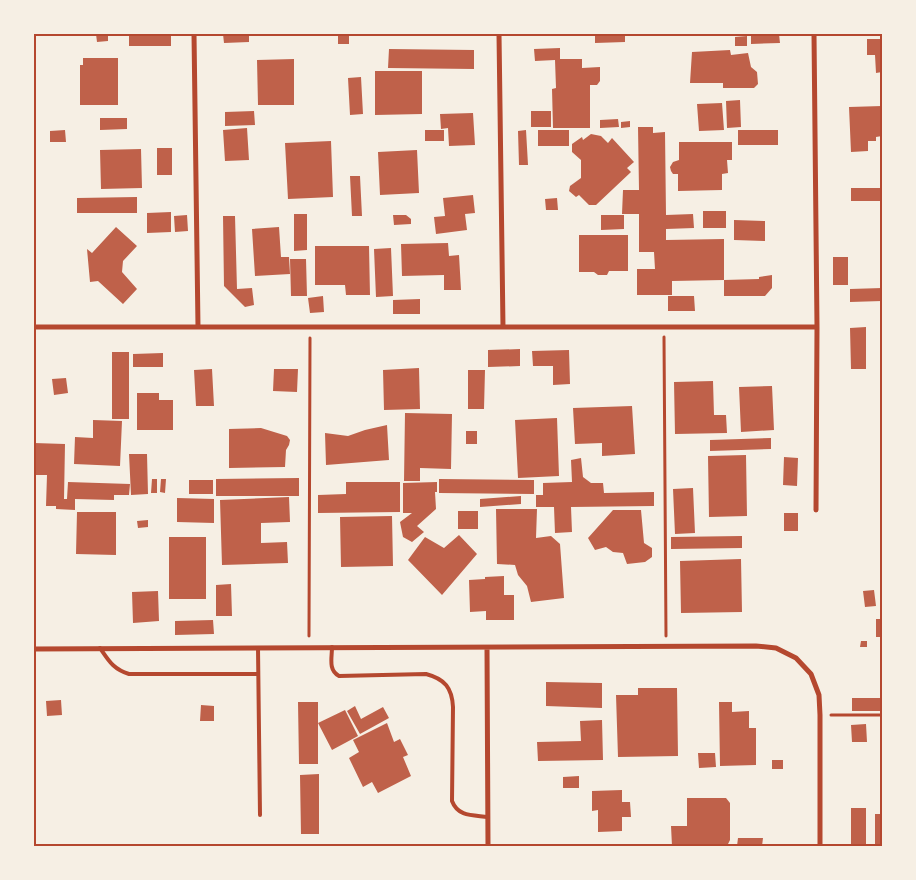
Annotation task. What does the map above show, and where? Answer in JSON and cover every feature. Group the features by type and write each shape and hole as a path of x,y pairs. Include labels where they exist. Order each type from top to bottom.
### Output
{"street":[{"path":"194,34 198,327"},
{"path":"499,34 503,326"},
{"path":"814,34 817,327 816,510"},
{"path":"34,327 817,327"},
{"path":"34,649 756,646 776,648 796,658 811,674 818,695 820,715 820,846"},
{"path":"487,648 488,846"}],"lane":[{"path":"332,647 332,670 334,674 339,676 426,674 435,676 443,682 449,689 453,708 452,801 454,808 460,812 488,817"},
{"path":"100,648 113,666 129,674 258,674"},
{"path":"258,648 260,815"}],"path":[{"path":"664,326 666,647"},
{"path":"309,648 310,327"},
{"path":"820,715 882,715"}],"building":[{"path":"96,34 108,34 108,41 97,42"},
{"path":"223,34 249,34 249,42 224,43"},
{"path":"338,34 349,34 349,44 338,44"},
{"path":"595,34 625,34 625,42 595,43"},
{"path":"751,34 779,34 780,43 751,44"},
{"path":"129,35 171,35 171,46 129,46"},
{"path":"747,36 747,46 735,46 735,37"},
{"path":"867,39 882,39 882,72 876,73 875,55 867,55"},
{"path":"560,48 560,59 582,59 582,68 600,67 600,81 597,85 590,85 590,128 553,128 552,89 556,88 555,60 535,61 534,49"},
{"path":"389,49 474,50 474,69 388,68"},
{"path":"730,50 731,55 748,53 751,67 757,72 758,84 754,88 723,88 723,83 690,83 692,52"},
{"path":"83,58 118,58 118,105 80,105 80,65 83,65"},
{"path":"294,59 294,105 258,105 257,60"},
{"path":"375,71 422,71 422,114 375,115"},
{"path":"361,77 363,114 350,115 348,78"},
{"path":"740,100 741,127 727,128 726,101"},
{"path":"722,103 724,130 699,131 697,104"},
{"path":"882,106 882,136 876,137 876,141 868,141 868,151 851,152 849,107"},
{"path":"254,111 255,125 225,126 225,112"},
{"path":"531,111 551,111 551,127 531,127"},
{"path":"473,113 475,145 449,146 448,128 441,129 440,114"},
{"path":"100,118 127,118 127,129 100,130"},
{"path":"618,119 619,127 600,128 600,120"},
{"path":"630,121 630,127 621,128 621,122"},
{"path":"638,127 653,127 653,133 665,132 666,215 693,214 694,228 666,229 666,240 724,239 724,280 672,281 672,295 637,295 637,269 655,269 654,252 639,252 639,214 622,214 623,190 639,190"},
{"path":"247,128 249,160 225,161 223,130"},
{"path":"65,130 66,142 50,142 50,131"},
{"path":"425,130 444,130 444,141 425,141"},
{"path":"526,130 528,165 519,165 518,131"},
{"path":"538,130 569,130 569,146 538,146"},
{"path":"738,130 778,130 778,145 738,145"},
{"path":"591,134 601,136 608,143 612,138 634,162 627,168 631,172 596,205 589,205 579,195 576,197 569,191 570,186 581,178 581,160 572,152 572,144 582,137 583,140"},
{"path":"331,141 333,197 288,199 285,143"},
{"path":"679,142 732,142 732,160 727,160 728,173 722,174 722,190 678,191 678,174 673,174 670,167 673,162 679,160"},
{"path":"157,148 172,148 172,175 157,175"},
{"path":"141,149 142,188 101,189 100,150"},
{"path":"417,150 419,193 380,195 378,152"},
{"path":"350,176 360,176 362,216 352,216"},
{"path":"851,188 881,188 882,201 851,201"},
{"path":"473,195 475,213 465,214 467,230 436,234 434,217 445,216 443,198"},
{"path":"137,197 137,213 77,213 77,198"},
{"path":"557,198 558,210 546,210 545,199"},
{"path":"703,211 726,211 726,228 703,228"},
{"path":"171,212 171,232 147,233 147,213"},
{"path":"294,214 307,214 307,250 294,251"},
{"path":"187,215 188,231 175,232 174,216"},
{"path":"393,215 406,215 411,219 411,224 394,225"},
{"path":"601,215 624,215 624,229 601,230"},
{"path":"223,216 235,216 237,289 252,288 254,305 245,307 224,286"},
{"path":"734,220 765,221 765,241 734,240"},
{"path":"116,227 137,246 123,261 122,272 137,289 123,304 98,281 90,282 87,249 92,253"},
{"path":"279,227 281,257 289,257 290,274 255,276 252,229"},
{"path":"579,235 628,235 628,271 609,271 607,275 598,275 594,272 579,272"},
{"path":"448,243 449,256 459,255 461,290 444,290 444,275 402,276 401,244"},
{"path":"315,246 369,246 370,295 346,295 345,285 315,285"},
{"path":"391,248 393,296 376,297 374,249"},
{"path":"833,257 848,257 848,285 833,285"},
{"path":"290,259 306,259 307,296 291,296"},
{"path":"772,275 772,288 765,296 724,296 724,280 759,279 759,277"},
{"path":"882,288 882,301 850,302 850,289"},
{"path":"323,296 324,312 310,313 308,298"},
{"path":"668,296 694,296 695,311 668,311"},
{"path":"420,299 420,314 393,314 393,300"},
{"path":"866,327 866,369 851,369 850,328"},
{"path":"520,349 520,366 488,367 488,350"},
{"path":"569,350 570,384 553,385 553,366 533,366 532,351"},
{"path":"112,352 129,352 129,419 112,419"},
{"path":"163,353 163,367 133,367 133,354"},
{"path":"419,368 420,409 384,410 383,370"},
{"path":"212,369 214,406 196,406 194,370"},
{"path":"274,369 298,369 297,392 273,391"},
{"path":"468,370 485,370 484,409 468,409"},
{"path":"66,378 68,393 54,395 52,379"},
{"path":"713,381 714,415 726,415 727,433 675,434 674,382"},
{"path":"772,386 774,430 741,432 739,387"},
{"path":"137,393 159,393 159,400 173,400 173,430 137,430"},
{"path":"632,406 635,454 602,456 602,443 575,444 573,408"},
{"path":"405,413 452,414 451,469 420,468 420,481 404,481"},
{"path":"557,418 559,476 518,478 515,420"},
{"path":"93,420 122,421 120,466 74,464 75,437 93,438"},
{"path":"387,425 389,460 326,465 325,433 348,436"},
{"path":"261,428 287,436 290,440 286,450 285,467 229,468 229,429"},
{"path":"466,431 477,431 477,444 466,444"},
{"path":"771,438 771,449 710,451 710,440"},
{"path":"34,443 65,444 64,499 67,499 68,482 130,484 129,495 114,495 114,500 75,499 75,510 56,509 56,506 46,506 47,475 34,475"},
{"path":"129,454 147,454 148,494 131,495"},
{"path":"746,455 747,516 709,517 708,456"},
{"path":"784,457 798,458 797,486 783,485"},
{"path":"581,458 583,477 591,483 603,483 604,493 654,492 654,506 571,507 572,532 555,533 554,507 536,507 536,495 543,495 543,483 572,482 571,460"},
{"path":"299,478 299,496 216,496 216,479"},
{"path":"152,479 157,479 157,493 151,493"},
{"path":"161,479 166,479 165,493 160,492"},
{"path":"439,479 534,480 534,494 439,493"},
{"path":"189,480 213,480 213,494 189,494"},
{"path":"346,482 400,482 400,512 318,513 318,495 346,494"},
{"path":"437,482 437,492 435,492 436,509 417,526 424,532 412,542 403,537 400,522 412,513 403,513 403,483"},
{"path":"693,488 695,533 675,534 673,489"},
{"path":"521,496 521,504 480,507 480,499"},
{"path":"289,497 290,522 261,523 261,543 287,542 288,563 222,565 220,500"},
{"path":"177,498 214,499 214,523 177,522"},
{"path":"496,509 537,509 536,538 551,536 560,544 564,598 531,602 527,586 518,575 515,565 497,564"},
{"path":"613,510 641,510 644,543 652,548 652,557 645,562 627,564 623,553 613,552 606,547 595,550 588,538"},
{"path":"458,511 478,511 478,529 458,529"},
{"path":"77,512 116,512 116,555 76,554"},
{"path":"784,513 798,513 798,531 784,531"},
{"path":"392,516 393,566 341,567 340,517"},
{"path":"148,520 148,527 138,528 137,521"},
{"path":"459,535 477,554 442,595 408,560 425,537 444,548"},
{"path":"742,536 742,548 671,549 671,537"},
{"path":"169,537 206,537 206,599 169,599"},
{"path":"741,559 742,612 681,613 680,561"},
{"path":"504,576 504,595 514,595 514,620 486,620 486,611 470,612 469,580"},
{"path":"231,584 232,616 216,616 216,585"},
{"path":"874,590 876,606 865,607 863,591"},
{"path":"158,591 159,621 133,623 132,592"},
{"path":"876,619 882,619 882,637 876,637"},
{"path":"213,620 214,634 175,635 175,621"},
{"path":"861,641 867,641 867,647 860,647"},
{"path":"881,641 882,655 880,655"},
{"path":"546,682 602,683 602,708 546,706"},
{"path":"638,688 677,688 678,756 618,757 616,695 638,695"},
{"path":"852,698 882,698 882,711 852,711"},
{"path":"61,700 62,715 47,716 46,701"},
{"path":"298,702 318,702 318,764 299,764"},
{"path":"719,702 732,702 732,712 749,711 749,728 756,728 756,765 720,766"},
{"path":"201,705 214,706 214,721 200,721"},
{"path":"355,706 361,719 383,707 389,718 360,734 347,711"},
{"path":"345,710 358,736 332,750 318,723"},
{"path":"602,720 603,760 538,761 537,742 581,741 580,721"},
{"path":"387,723 394,742 400,739 408,755 403,757 411,776 378,793 372,782 363,787 349,758 359,752 353,740"},
{"path":"866,724 867,742 852,742 851,725"},
{"path":"698,753 715,753 716,767 699,768"},
{"path":"772,760 783,760 783,769 772,769"},
{"path":"319,774 319,834 301,834 300,775"},
{"path":"579,776 579,788 563,788 563,777"},
{"path":"622,790 622,802 630,802 631,817 622,817 622,831 598,832 598,810 592,811 592,791"},
{"path":"687,798 726,798 730,803 730,840 727,846 672,846 671,826 687,826"},
{"path":"851,808 866,808 866,846 851,846"},
{"path":"875,814 882,814 882,846 875,846"},
{"path":"738,838 763,838 762,846 737,846"}]}
